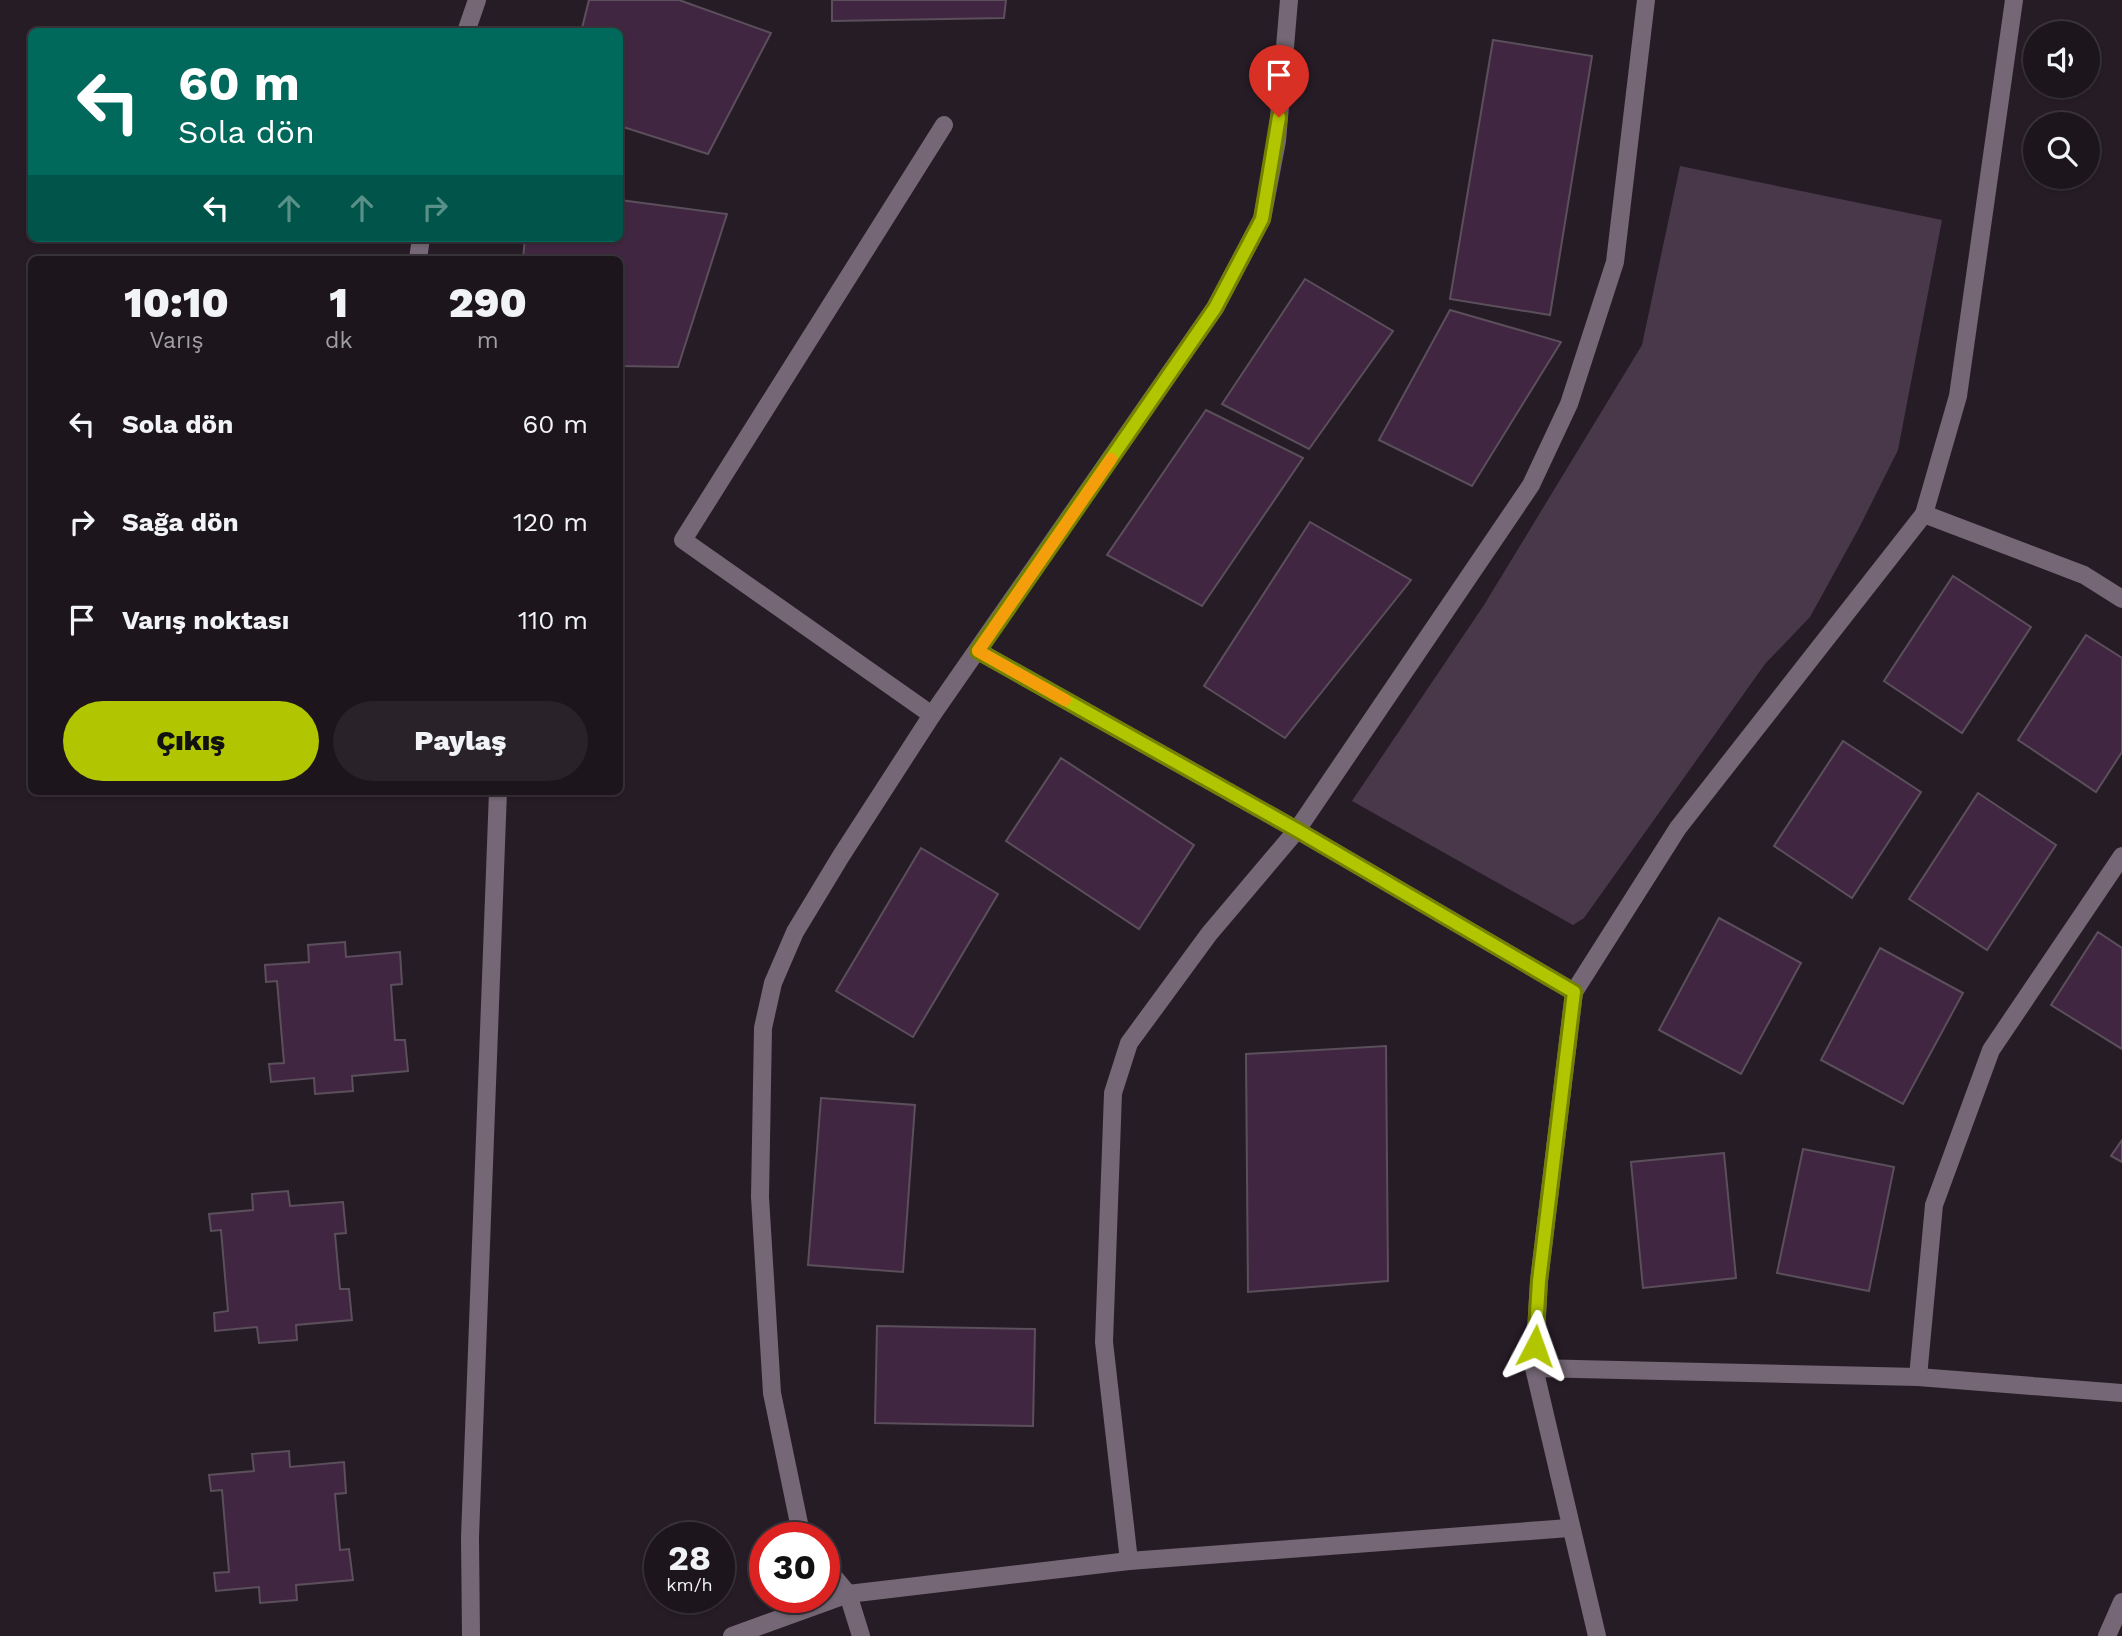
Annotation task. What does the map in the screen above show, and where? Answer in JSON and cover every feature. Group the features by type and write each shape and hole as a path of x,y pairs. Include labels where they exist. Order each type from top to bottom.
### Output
{"street":[{"path":"467,28 477,0"},
{"path":"799,1522 772,1393 760,1197 763,1028 773,983 795,932 932,715 1215,308 1262,219 1277,141 1289,0"},
{"path":"1129,1561 1104,1342 1113,1093 1129,1043 1209,934 1297,830 1531,485 1569,404 1615,262 1646,0"},
{"path":"1597,1636 1569,1528 1534,1368 1539,1281 1574,992 1678,828 1924,514 1958,396 2014,0"},
{"path":"932,715 683,540 944,125"},
{"path":"1924,514 2084,575 2122,599"},
{"path":"978,651 1297,830 1574,992"},
{"path":"471,1636 470,1537 498,795"},
{"path":"1918,1377 1934,1205 1991,1050 2122,856"},
{"path":"1534,1368 1918,1377 2122,1393"},
{"path":"732,1636 848,1594 1129,1561 1569,1528"},
{"path":"840,1584 848,1594 861,1636"},
{"path":"2107,1636 2122,1602"}],"shaded area":[{"path":"1680,166 1942,220 1898,450 1859,528 1810,617 1765,664 1584,918 1573,925 1352,801 1484,605 1642,345"}],"building":[{"path":"589,0 679,0 771,33 708,154 623,127 623,28 582,28"},
{"path":"832,0 1006,0 1004,18 832,21"},
{"path":"1493,40 1592,56 1550,315 1450,299"},
{"path":"623,200 727,214 678,367 623,366 623,256 523,256 525,242 623,242"},
{"path":"1305,279 1393,331 1309,449 1222,404"},
{"path":"1450,310 1561,342 1472,486 1379,440"},
{"path":"1206,410 1303,458 1202,606 1107,555"},
{"path":"1310,522 1411,580 1285,738 1204,686"},
{"path":"1953,576 2031,627 1962,733 1884,681"},
{"path":"2086,635 2122,658 2122,752 2096,792 2018,740"},
{"path":"1843,741 1921,792 1852,898 1774,846"},
{"path":"1061,758 1194,845 1139,929 1006,841"},
{"path":"1978,793 2056,845 1987,950 1909,899"},
{"path":"921,848 998,894 913,1037 836,991"},
{"path":"1719,918 1801,963 1741,1074 1659,1030"},
{"path":"2098,932 2122,948 2122,1049 2051,1005"},
{"path":"345,942 346,957 400,952 402,984 391,985 395,1040 405,1040 408,1071 352,1076 353,1091 315,1094 314,1078 271,1082 269,1064 284,1063 277,981 266,982 265,965 309,962 308,945"},
{"path":"1880,948 1963,993 1903,1104 1821,1060"},
{"path":"1386,1046 1388,1281 1248,1292 1246,1054"},
{"path":"821,1098 915,1105 903,1272 808,1265"},
{"path":"2122,1140 2122,1162 2111,1156"},
{"path":"1803,1149 1894,1167 1869,1291 1777,1273"},
{"path":"1724,1153 1736,1278 1643,1288 1631,1162"},
{"path":"288,1191 290,1206 343,1202 346,1233 335,1234 340,1289 349,1289 352,1320 296,1325 297,1340 259,1343 257,1327 215,1331 214,1313 228,1311 221,1230 211,1231 209,1214 253,1210 252,1194"},
{"path":"877,1326 1035,1329 1033,1426 875,1423"},
{"path":"289,1451 290,1467 344,1462 346,1493 335,1494 340,1550 349,1549 353,1580 296,1585 297,1600 260,1603 259,1587 216,1591 214,1573 229,1572 222,1490 211,1491 209,1475 254,1471 252,1454"}],"slow traffic":[{"path":"1065,700 978,651 1111,459"}],"route":[{"path":"1279,117 1262,219 1215,308 978,651 1297,830 1574,992 1539,1281 1535,1346"}]}
